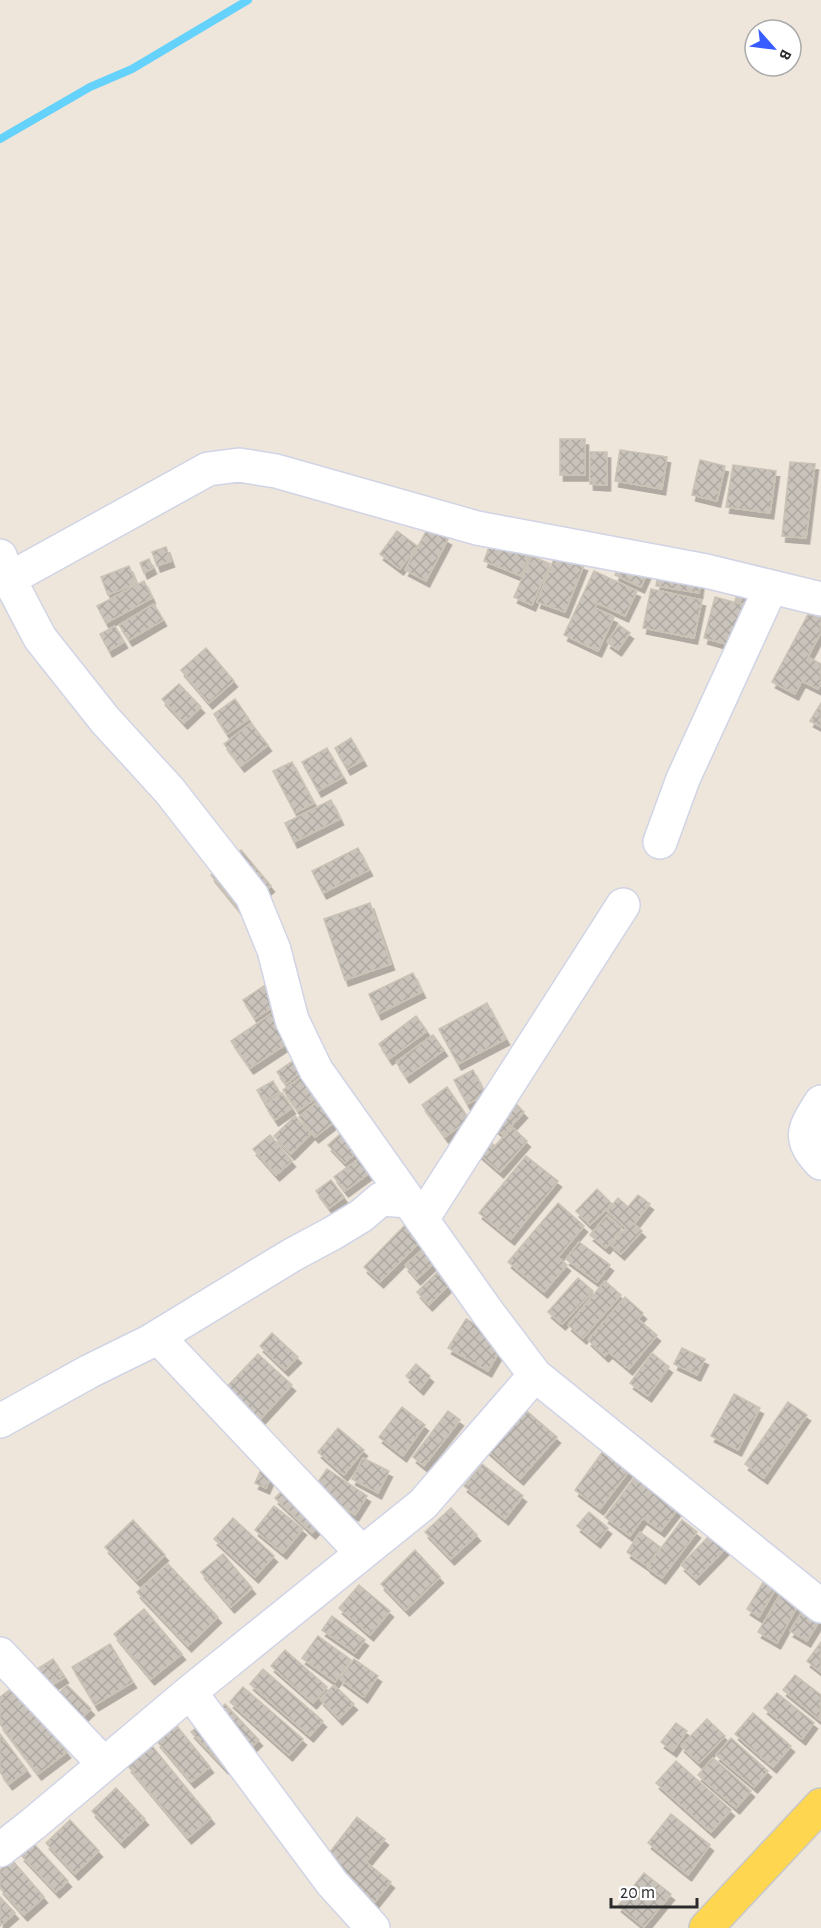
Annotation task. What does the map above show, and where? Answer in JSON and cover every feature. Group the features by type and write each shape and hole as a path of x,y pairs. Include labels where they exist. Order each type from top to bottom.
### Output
{"main road":[{"path":"706,1928 821,1805"}],"street":[{"path":"821,599 706,571 477,528 276,471 239,465 208,469 4,567 40,638 105,720 169,790 252,896 274,950 292,1020 316,1070 535,1375 821,1606"},
{"path":"660,842 683,779 771,587"},
{"path":"415,1210 623,905"},
{"path":"821,1102 809,1122 804,1138 810,1152 821,1163"},
{"path":"0,1421 158,1336 361,1216 381,1199 415,1210"},
{"path":"158,1336 362,1553"},
{"path":"0,1850 190,1692 423,1504 535,1375"},
{"path":"0,1654 104,1764"},
{"path":"190,1692 332,1883 373,1928"}],"building":[{"path":"560,439 585,439 585,475 560,475"},
{"path":"620,450 667,457 662,489 615,481"},
{"path":"590,452 607,452 607,485 590,484"},
{"path":"700,460 725,466 717,501 692,495"},
{"path":"790,462 815,464 806,538 782,536"},
{"path":"733,465 776,471 770,513 726,507"},
{"path":"428,528 448,539 426,581 405,570"},
{"path":"397,531 417,546 400,569 380,554"},
{"path":"495,531 533,546 521,576 484,561"},
{"path":"166,547 171,561 157,566 152,552"},
{"path":"556,554 584,565 565,612 537,602"},
{"path":"532,556 550,564 532,605 514,597"},
{"path":"661,557 703,564 699,593 656,586"},
{"path":"149,559 153,568 144,573 140,563"},
{"path":"623,559 648,571 641,587 615,575"},
{"path":"129,566 136,583 108,595 101,577"},
{"path":"594,571 637,591 625,616 597,603 595,608 614,617 598,651 564,635"},
{"path":"144,581 152,598 106,623 97,606"},
{"path":"651,589 702,600 694,638 643,628"},
{"path":"739,590 750,595 746,605 735,601"},
{"path":"715,597 744,605 733,646 704,638"},
{"path":"154,604 163,620 129,640 119,625"},
{"path":"812,607 821,611 821,632 808,657 821,664 821,683 818,689 802,681 795,694 772,682"},
{"path":"619,625 630,633 618,650 607,642"},
{"path":"115,626 124,642 109,651 100,634"},
{"path":"206,648 234,681 209,703 181,670"},
{"path":"179,684 201,707 184,723 162,699"},
{"path":"235,699 249,719 227,734 214,714"},
{"path":"821,703 821,727 810,721"},
{"path":"251,723 268,745 241,766 224,744"},
{"path":"351,738 363,760 347,769 335,748"},
{"path":"327,748 343,777 318,791 302,762"},
{"path":"292,762 314,803 295,813 273,771"},
{"path":"331,800 340,819 294,842 285,823"},
{"path":"358,848 369,870 323,893 312,871"},
{"path":"241,850 271,886 241,912 211,875"},
{"path":"370,903 391,964 345,980 324,919"},
{"path":"413,973 422,992 378,1014 369,994"},
{"path":"267,984 280,1002 255,1019 243,1000"},
{"path":"287,1003 306,1031 250,1068 231,1041"},
{"path":"487,1003 506,1039 458,1064 439,1029"},
{"path":"416,1016 427,1031 389,1059 379,1044"},
{"path":"433,1035 444,1050 406,1077 396,1062"},
{"path":"294,1060 302,1071 286,1084 277,1072"},
{"path":"311,1070 326,1091 298,1111 283,1090"},
{"path":"473,1070 486,1095 467,1104 454,1080"},
{"path":"273,1081 279,1092 264,1102 257,1090"},
{"path":"447,1087 469,1119 445,1137 422,1105"},
{"path":"282,1093 292,1108 275,1120 265,1105"},
{"path":"320,1099 337,1120 315,1137 299,1117"},
{"path":"515,1103 524,1112 503,1135 493,1126"},
{"path":"295,1116 311,1134 291,1154 274,1136"},
{"path":"512,1127 527,1141 500,1172 476,1151 487,1139 495,1146"},
{"path":"347,1128 363,1146 345,1163 328,1145"},
{"path":"270,1135 292,1161 276,1175 253,1149"},
{"path":"372,1149 383,1163 345,1191 334,1177"},
{"path":"526,1156 558,1181 511,1239 479,1213"},
{"path":"331,1180 344,1197 329,1208 316,1191"},
{"path":"597,1189 612,1204 590,1225 576,1211"},
{"path":"638,1195 650,1204 634,1224 642,1231 621,1254 611,1245 626,1228 607,1211 618,1198 628,1207"},
{"path":"558,1203 584,1226 558,1257 567,1265 544,1292 508,1262"},
{"path":"607,1215 622,1229 606,1248 590,1235"},
{"path":"407,1223 423,1239 380,1282 364,1267"},
{"path":"579,1242 610,1265 597,1282 566,1259"},
{"path":"430,1243 441,1256 417,1279 405,1265"},
{"path":"446,1264 458,1276 429,1305 417,1292"},
{"path":"578,1278 593,1291 562,1324 548,1312"},
{"path":"605,1281 621,1295 583,1338 568,1325"},
{"path":"625,1297 643,1313 638,1319 657,1335 629,1369 609,1352 605,1356 588,1340"},
{"path":"466,1319 505,1342 488,1371 448,1348"},
{"path":"272,1333 298,1357 285,1370 260,1346"},
{"path":"682,1348 705,1359 697,1375 674,1364"},
{"path":"652,1353 669,1367 648,1396 630,1383"},
{"path":"258,1354 292,1385 255,1425 221,1393"},
{"path":"416,1364 430,1376 420,1389 406,1376"},
{"path":"734,1394 760,1408 738,1450 711,1436"},
{"path":"788,1402 807,1415 764,1478 745,1464"},
{"path":"521,1406 557,1437 520,1479 485,1448"},
{"path":"402,1407 425,1425 403,1456 379,1437"},
{"path":"448,1411 460,1420 424,1466 413,1457"},
{"path":"338,1428 364,1450 344,1475 318,1452"},
{"path":"606,1447 632,1467 600,1509 575,1490"},
{"path":"363,1458 389,1471 378,1493 352,1479"},
{"path":"482,1464 523,1496 505,1519 464,1486"},
{"path":"262,1467 273,1472 266,1488 255,1483"},
{"path":"327,1469 367,1496 355,1515 314,1488"},
{"path":"638,1473 681,1505 661,1531 643,1518 630,1536 605,1517"},
{"path":"285,1488 322,1522 312,1533 275,1498"},
{"path":"274,1506 303,1529 283,1553 255,1530"},
{"path":"451,1508 477,1535 451,1559 425,1532"},
{"path":"589,1512 608,1528 597,1542 577,1526"},
{"path":"233,1518 274,1556 255,1577 214,1539"},
{"path":"133,1520 165,1555 137,1581 105,1547"},
{"path":"682,1520 697,1532 662,1578 647,1567"},
{"path":"640,1532 660,1547 647,1566 627,1552"},
{"path":"713,1532 728,1546 696,1579 681,1565"},
{"path":"415,1550 440,1577 406,1610 381,1584"},
{"path":"223,1554 252,1588 231,1607 201,1572"},
{"path":"168,1564 218,1617 188,1646 137,1592"},
{"path":"764,1581 776,1588 759,1617 747,1609"},
{"path":"359,1585 390,1611 370,1635 339,1608"},
{"path":"784,1588 802,1598 777,1643 758,1632"},
{"path":"804,1608 821,1618 807,1641 790,1631"},
{"path":"144,1609 182,1654 151,1679 114,1634"},
{"path":"332,1616 365,1640 355,1653 322,1630"},
{"path":"318,1636 351,1660 335,1682 302,1658"},
{"path":"821,1642 821,1672 807,1661"},
{"path":"110,1644 133,1682 95,1705 72,1667"},
{"path":"285,1650 327,1687 313,1703 271,1666"},
{"path":"53,1659 65,1677 46,1689 34,1671"},
{"path":"354,1659 378,1676 364,1697 340,1679"},
{"path":"263,1669 323,1721 310,1736 250,1684"},
{"path":"795,1675 821,1695 820,1720 783,1690"},
{"path":"16,1685 67,1752 38,1774 0,1724 0,1697"},
{"path":"67,1685 91,1709 76,1723 53,1699"},
{"path":"334,1685 354,1704 339,1719 320,1699"},
{"path":"243,1687 303,1739 289,1755 230,1702"},
{"path":"777,1693 814,1723 802,1739 764,1708"},
{"path":"225,1704 259,1740 246,1752 213,1716"},
{"path":"753,1713 791,1746 773,1767 735,1734"},
{"path":"707,1719 725,1736 699,1763 681,1746"},
{"path":"203,1722 237,1757 225,1768 191,1732"},
{"path":"676,1723 687,1731 673,1751 661,1742"},
{"path":"176,1725 210,1767 191,1782 157,1741"},
{"path":"0,1734 27,1770 9,1784 0,1772"},
{"path":"731,1738 768,1771 754,1787 716,1755"},
{"path":"152,1746 211,1818 188,1838 128,1766"},
{"path":"713,1758 751,1791 736,1808 698,1775"},
{"path":"676,1761 731,1810 711,1832 656,1783"},
{"path":"116,1788 145,1819 121,1842 92,1811"},
{"path":"671,1814 710,1845 688,1875 648,1843"},
{"path":"357,1817 385,1839 366,1862 391,1882 375,1902 323,1861"},
{"path":"70,1820 99,1851 75,1874 46,1843"},
{"path":"34,1844 68,1881 56,1892 21,1855"},
{"path":"12,1860 44,1897 24,1915 0,1888 0,1870"},
{"path":"644,1873 671,1894 644,1927 618,1906"},
{"path":"0,1897 15,1913 0,1926"}],"waterway":[{"path":"0,139 90,87 132,69 248,0"}]}
